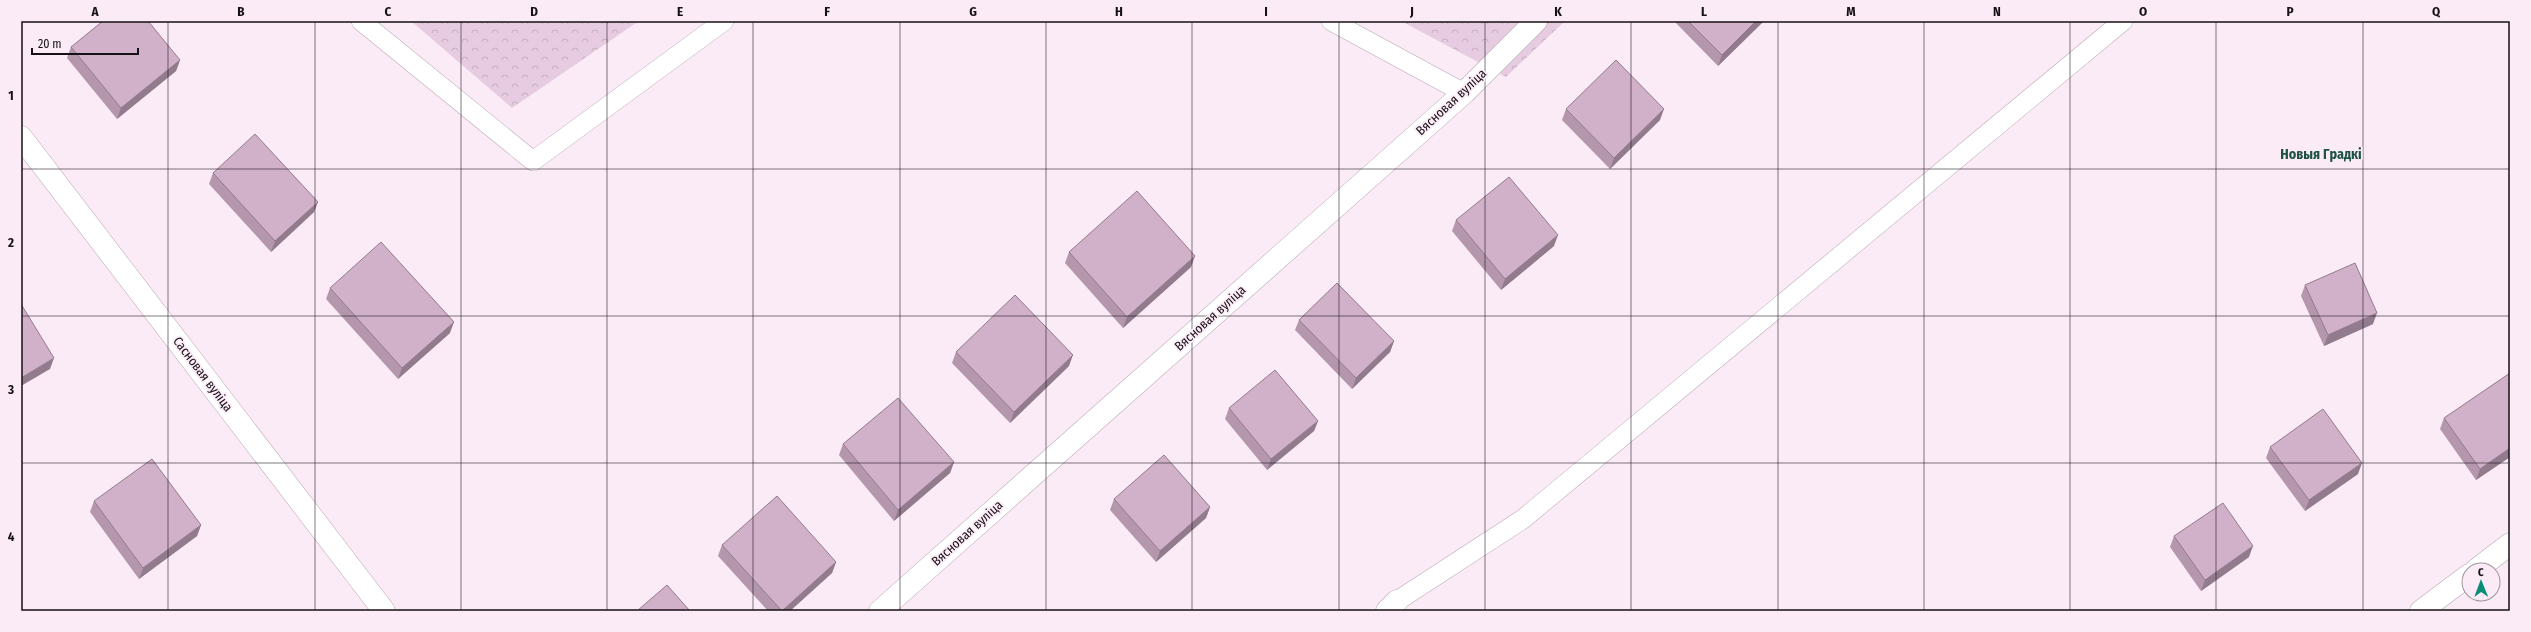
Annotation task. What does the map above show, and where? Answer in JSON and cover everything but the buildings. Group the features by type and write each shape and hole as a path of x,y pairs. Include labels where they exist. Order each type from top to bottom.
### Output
{"street":[{"name":"Вясновая вуліца","path":"880,611 1464,93 1536,21"},
{"name":"Сасновая вуліца","path":"21,137 384,611"},
{"path":"2486,562 2510,544"},
{"path":"2421,611 2461,581"}],"lane":[{"path":"361,21 533,161 724,21"},
{"path":"1331,21 1464,93"},
{"path":"1392,606 1523,518 2123,21"}],"green space":[{"path":"411,21 639,21 512,108"},
{"path":"1401,21 1565,21 1506,77"}],"district":[{"name":"Новыя Градкі","path":"2321,154"}]}
